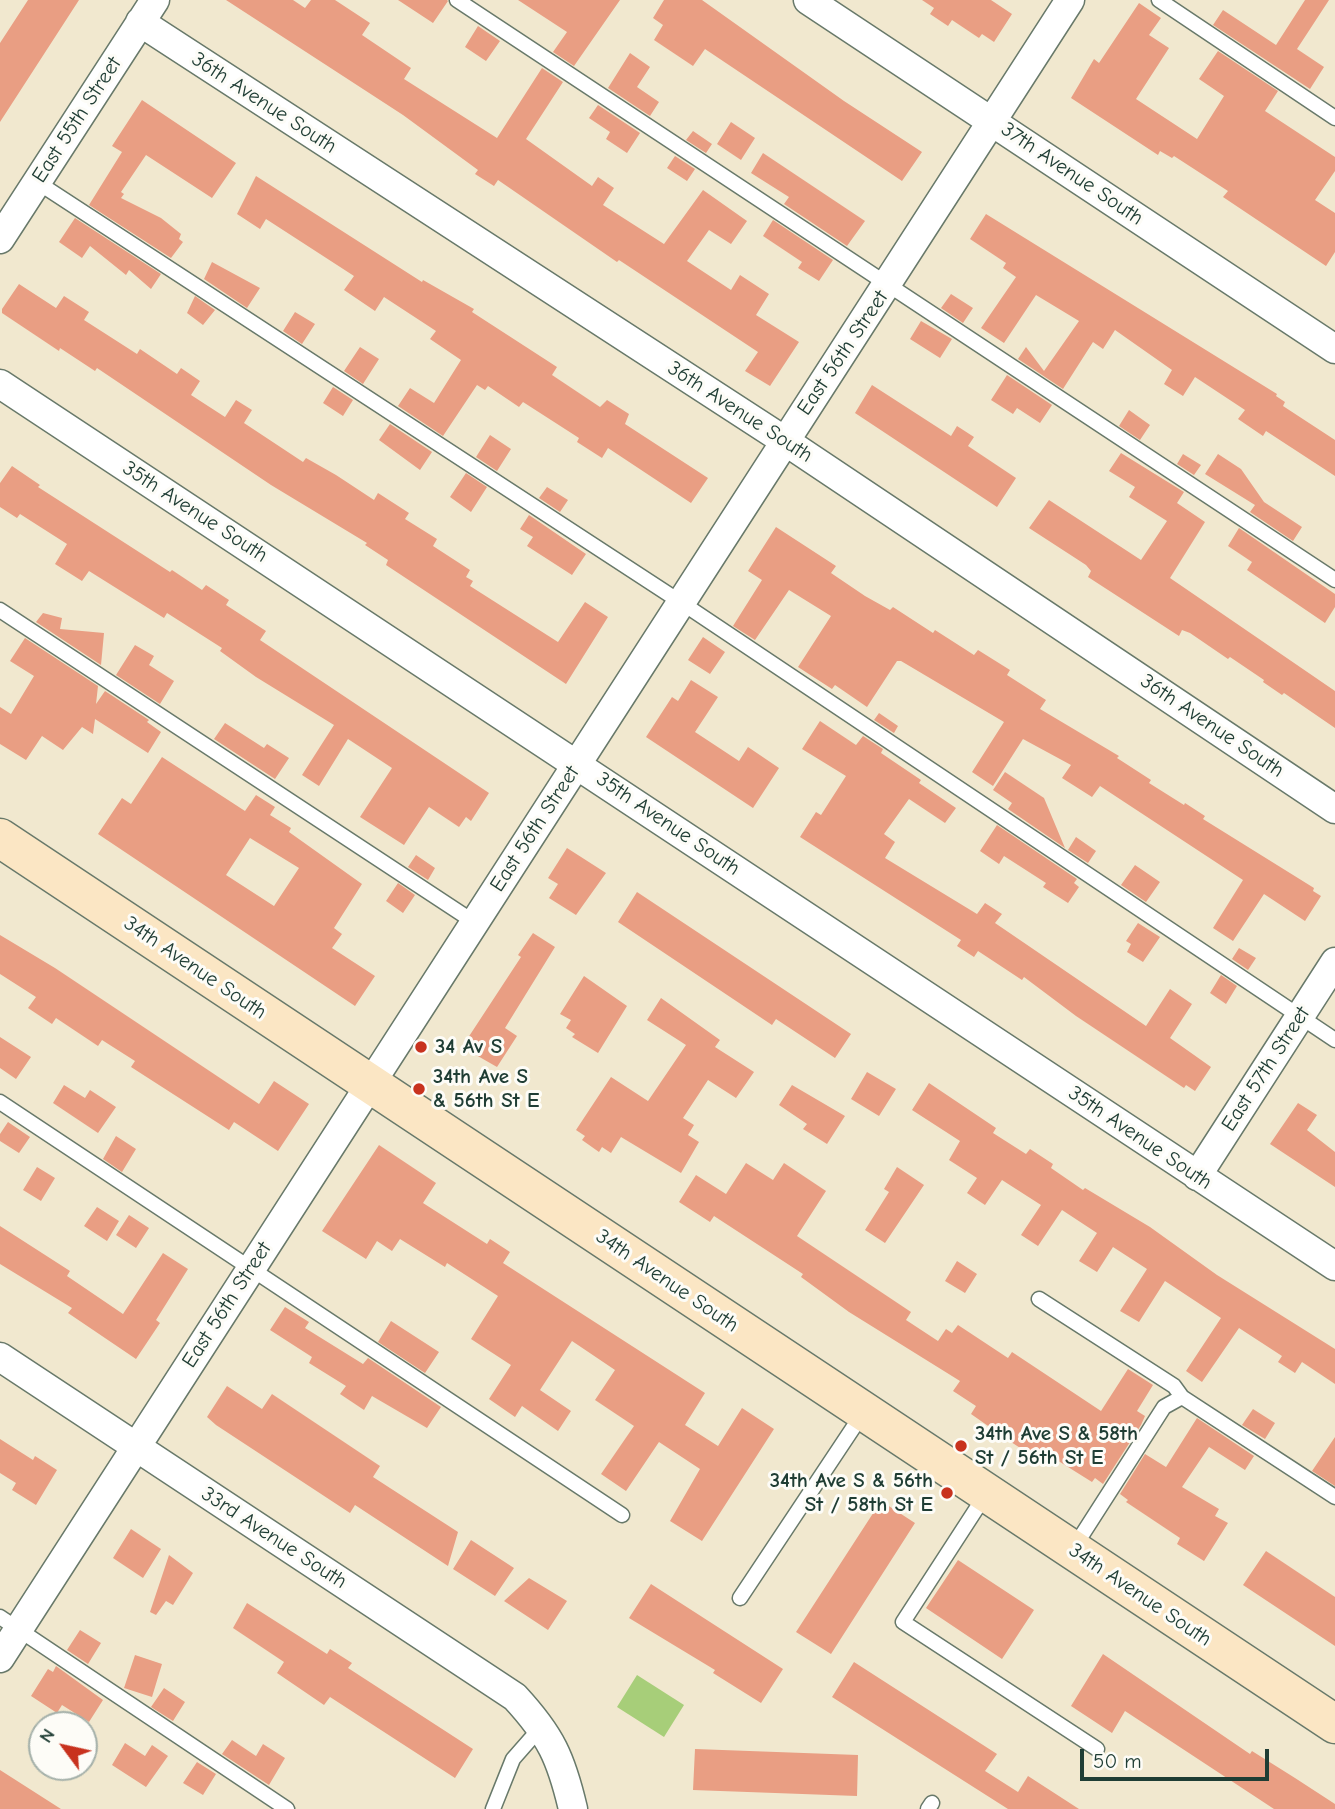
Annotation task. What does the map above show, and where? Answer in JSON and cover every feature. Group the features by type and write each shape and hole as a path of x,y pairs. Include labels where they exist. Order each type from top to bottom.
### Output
{"street":[{"name":"37th Avenue South","path":"808,0 1335,349"},
{"name":"East 56th Street","path":"0,1658 9,1623 136,1447 249,1268 578,764 1070,0"},
{"name":"East 55th Street","path":"0,240 147,11"},
{"name":"36th Avenue South","path":"147,11 1335,808"},
{"name":"35th Avenue South","path":"0,384 1335,1266"},
{"name":"34th Avenue South","path":"0,838 1335,1724"},
{"name":"East 57th Street","path":"1197,1175 1335,962"},
{"name":"33rd Avenue South","path":"0,1357 515,1697 542,1726 565,1775 573,1809"}],"lane":[{"path":"457,0 1335,580"},
{"path":"1159,0 1335,118"},
{"path":"37,182 682,603 1335,1040"},
{"path":"0,610 474,922"},
{"path":"0,1102 622,1515"},
{"path":"1039,1299 1174,1386 1182,1397 1335,1497"},
{"path":"1073,1550 1164,1407 1182,1397"},
{"path":"740,1598 864,1411"},
{"path":"987,1493 903,1622 1097,1749"},
{"path":"9,1623 287,1809"},
{"path":"493,1809 513,1759 542,1726"}],"green space":[{"path":"637,1675 684,1705 664,1737 617,1707"}],"building":[{"path":"28,0 79,0 0,122 0,43"},
{"path":"226,0 293,0 305,8 311,0 335,0 370,23 362,35 411,68 404,79 497,138 542,68 563,82 526,139 592,186 598,177 614,188 603,205 664,244 703,190 747,221 731,244 709,230 687,261 731,290 740,275 769,294 756,315 799,342 770,386 745,371 758,352 619,260 617,262 498,180 494,186 475,174 478,170 403,115"},
{"path":"398,0 447,0 448,1 433,23"},
{"path":"518,0 620,0 574,66 553,52 567,32"},
{"path":"664,0 702,0 844,101 922,152 902,181 705,49 693,66 654,40 663,25 653,18"},
{"path":"922,0 991,0 1012,14 994,42 982,34 979,38 952,20 948,26 930,14 934,8"},
{"path":"1305,0 1329,0 1297,49 1324,67 1310,89 1213,25 1223,10 1276,45"},
{"path":"1139,3 1161,18 1149,35 1169,48 1136,99 1197,139 1224,96 1199,79 1218,51 1278,91 1265,111 1335,157 1335,171 1315,200 1335,213 1335,252 1326,266 1223,197 1228,191 1174,156 1172,158 1160,151 1158,155 1071,98 1094,59 1099,63"},
{"path":"478,26 500,41 486,61 465,47"},
{"path":"630,53 650,67 637,87 659,102 650,116 608,88"},
{"path":"142,100 236,163 212,198 146,155 121,192 124,194 121,198 161,218 181,234 179,239 183,242 171,258 89,205 122,152 112,146"},
{"path":"598,105 640,133 627,153 606,139 610,132 589,118"},
{"path":"731,122 755,138 741,160 717,144"},
{"path":"693,131 712,144 706,153 686,140"},
{"path":"763,153 865,221 847,246 784,204 789,197 751,173"},
{"path":"675,156 695,169 687,181 667,168"},
{"path":"256,176 422,282 423,280 474,309 472,312 557,367 552,375 600,407 607,400 629,414 625,424 708,478 691,503 608,448 602,458 577,442 579,438 523,402 519,407 488,386 485,390 477,385 443,436 398,406 410,388 434,403 461,360 430,339 436,331 384,297 375,311 344,290 354,276 266,219 260,229 237,214"},
{"path":"986,214 1277,394 1276,396 1285,402 1283,406 1335,440 1335,476 1266,431 1263,436 1238,419 1245,410 1195,377 1183,396 1164,384 1172,370 1115,330 1103,349 1093,342 1063,389 1018,359 1026,347 1044,371 1079,321 1036,295 1004,343 981,328 1016,277 1003,268 1006,263 970,239"},
{"path":"75,218 161,274 151,289 129,270 126,275 90,246 82,258 59,242"},
{"path":"773,220 833,260 819,281 798,268 802,262 763,236"},
{"path":"212,262 260,288 247,308 204,279"},
{"path":"19,284 56,308 64,296 89,312 84,320 137,354 140,349 177,374 181,368 200,381 191,395 225,417 236,400 252,410 244,423 303,462 306,458 374,500 378,493 409,513 405,519 437,539 433,546 470,570 466,577 473,581 470,586 558,642 585,602 608,617 566,684 386,565 388,560 365,545 367,543 271,485 97,368 95,371 60,348 59,351 2,313"},
{"path":"951,294 973,308 963,323 941,308"},
{"path":"195,296 215,310 203,325 187,313"},
{"path":"295,312 315,324 302,344 283,331"},
{"path":"921,321 952,339 940,358 910,339"},
{"path":"360,347 379,359 363,384 344,371"},
{"path":"1007,375 1052,405 1040,423 1017,408 1013,414 991,400"},
{"path":"872,385 951,436 957,426 974,437 968,446 1016,478 997,507 855,413"},
{"path":"333,387 353,400 343,416 323,403"},
{"path":"1129,410 1150,425 1140,440 1119,426"},
{"path":"390,424 432,452 420,470 379,440"},
{"path":"490,435 511,449 497,471 476,457"},
{"path":"1121,453 1184,492 1177,503 1205,522 1170,578 1335,691 1335,728 1284,693 1282,695 1230,657 1228,659 1190,633 1182,630 1179,636 1088,577 1091,571 1086,565 1029,528 1049,500 1141,560 1167,521 1129,497 1135,487 1109,471"},
{"path":"1183,454 1201,465 1194,475 1177,464"},
{"path":"1218,454 1241,469 1264,502 1302,527 1293,541 1250,512 1255,505 1205,474"},
{"path":"12,466 40,485 38,487 170,572 172,570 202,590 206,585 229,600 226,605 266,631 260,640 489,793 471,821 466,817 459,827 429,807 404,845 360,817 392,768 348,739 319,786 302,775 334,725 256,677 220,651 222,648 167,613 164,618 89,571 82,581 55,564 67,544 20,514 17,518 0,507 0,483"},
{"path":"466,473 487,487 471,512 450,497"},
{"path":"547,487 568,500 560,512 539,498"},
{"path":"529,515 586,554 572,575 527,546 533,537 520,529"},
{"path":"776,527 836,566 831,573 865,596 890,610 893,607 974,655 978,650 1010,670 1007,675 1046,700 1040,709 1119,756 1117,758 1151,780 1149,783 1184,805 1185,803 1205,816 1203,819 1314,888 1313,891 1321,896 1305,921 1264,894 1233,941 1213,928 1243,880 1100,786 1092,797 1062,778 1071,765 1023,739 993,786 972,772 1004,722 901,661 897,661 867,707 835,685 832,689 798,667 831,616 789,590 755,640 733,626 762,580 748,571"},
{"path":"1239,528 1335,594 1335,607 1325,623 1247,570 1252,562 1228,546"},
{"path":"43,613 62,618 60,629 104,633 101,665 36,622"},
{"path":"703,637 725,652 710,674 688,660"},
{"path":"25,638 98,686 96,704 105,691 149,720 147,722 161,732 148,753 95,719 93,734 82,727 63,750 42,736 26,760 0,744 0,707 11,714 34,676 10,661"},
{"path":"135,645 154,656 149,665 174,681 160,704 116,675"},
{"path":"691,680 718,697 695,732 739,761 748,747 779,768 753,808 646,737 672,697 678,701"},
{"path":"879,713 898,726 894,733 874,720"},
{"path":"820,721 856,745 863,736 883,749 881,753 921,780 919,783 956,808 945,823 909,799 884,834 895,842 885,858 977,914 985,903 1002,914 995,923 1146,1026 1170,989 1192,1004 1170,1038 1211,1067 1195,1091 1186,1085 1184,1088 1076,1016 1024,977 1022,980 978,951 974,957 957,946 961,940 800,837 816,812 821,815 846,776 802,749"},
{"path":"225,723 264,748 267,744 289,758 275,779 214,739"},
{"path":"162,757 245,811 256,795 275,807 270,815 291,828 289,832 362,884 334,928 342,934 332,948 375,976 355,1006 98,834 122,798 131,804","holes":["250,838 299,868 274,906 226,875"]},
{"path":"1005,772 1044,798 1065,848 1008,809 1012,803 993,790"},
{"path":"997,825 1077,879 1074,883 1079,887 1068,903 1043,887 1046,883 1004,856 999,864 980,851"},
{"path":"1076,837 1096,851 1088,863 1068,850"},
{"path":"567,848 606,873 576,915 549,898 558,884 548,878"},
{"path":"416,855 435,868 428,880 408,867"},
{"path":"1135,865 1160,882 1146,902 1121,885"},
{"path":"398,883 415,895 403,913 386,901"},
{"path":"637,892 851,1034 835,1058 776,1019 772,1025 618,922"},
{"path":"1138,923 1160,937 1143,962 1127,952 1131,944 1126,941"},
{"path":"533,933 555,947 505,1028 517,1036 497,1067 462,1047 521,957 518,955"},
{"path":"0,935 55,968 259,1104 274,1081 309,1104 278,1151 234,1122 229,1130 131,1067 135,1061 102,1040 98,1046 56,1018 52,1024 28,1008 36,997 0,974"},
{"path":"1239,948 1256,958 1248,970 1232,959"},
{"path":"1221,975 1237,986 1226,1004 1210,993"},
{"path":"584,976 627,1006 598,1053 572,1037 575,1034 566,1028 571,1020 560,1014"},
{"path":"661,998 720,1040 715,1047 754,1072 736,1098 708,1080 683,1118 694,1125 688,1135 699,1142 681,1173 621,1137 611,1153 602,1147 599,1152 582,1140 585,1136 576,1130 611,1077 648,1101 686,1045 647,1020"},
{"path":"0,1037 31,1057 16,1079 0,1068"},
{"path":"867,1072 896,1089 879,1116 851,1099"},
{"path":"929,1083 996,1128 993,1133 1026,1154 1030,1149 1053,1164 1051,1168 1083,1190 1085,1188 1150,1227 1217,1275 1335,1349 1335,1384 1302,1362 1295,1373 1278,1362 1282,1356 1239,1328 1202,1382 1186,1371 1221,1318 1165,1281 1139,1322 1120,1311 1147,1269 1113,1247 1097,1272 1079,1261 1097,1233 1062,1210 1038,1246 1021,1235 1041,1205 1002,1180 985,1205 967,1193 977,1178 949,1160 960,1141 912,1110"},
{"path":"64,1085 85,1098 90,1090 116,1107 98,1133 53,1103"},
{"path":"792,1085 845,1116 827,1144 803,1129 807,1124 779,1105"},
{"path":"1298,1103 1317,1115 1307,1130 1335,1152 1335,1187 1270,1144"},
{"path":"8,1122 30,1137 19,1153 0,1141 0,1134"},
{"path":"116,1136 136,1149 122,1172 103,1159"},
{"path":"379,1145 436,1183 423,1203 487,1244 490,1239 510,1252 503,1263 705,1393 685,1425 718,1446 742,1408 774,1429 702,1541 670,1521 700,1469 659,1442 626,1491 601,1474 634,1426 595,1400 615,1370 572,1341 540,1390 571,1411 558,1431 522,1406 515,1417 489,1399 511,1365 471,1339 498,1296 447,1263 445,1267 400,1239 392,1251 377,1241 366,1259 322,1231"},
{"path":"746,1163 773,1180 784,1163 826,1191 797,1236 911,1312 906,1320 938,1341 946,1329 952,1333 958,1325 1008,1358 1012,1352 1101,1411 1128,1369 1153,1385 1137,1411 1145,1416 1141,1425 1103,1484 1095,1478 1092,1482 1036,1447 1031,1455 1011,1442 971,1414 976,1406 953,1391 960,1381 849,1312 801,1277 803,1274 714,1216 710,1222 679,1202 696,1175 726,1194"},
{"path":"37,1167 55,1178 41,1201 23,1190"},
{"path":"897,1167 924,1185 885,1243 865,1230 889,1192 884,1189"},
{"path":"97,1207 119,1221 107,1241 84,1226"},
{"path":"129,1215 149,1228 136,1248 116,1235"},
{"path":"0,1226 70,1271 67,1276 123,1314 163,1253 188,1269 156,1320 160,1323 136,1359 68,1313 72,1308 0,1264"},
{"path":"957,1261 977,1274 965,1293 945,1281"},
{"path":"285,1307 309,1322 305,1328 363,1364 368,1358 441,1407 427,1428 372,1396 364,1410 340,1394 346,1386 309,1363 312,1357 270,1330"},
{"path":"391,1321 439,1352 425,1373 378,1342"},
{"path":"227,1386 262,1409 272,1394 380,1466 373,1477 458,1532 448,1566 355,1505 350,1513 216,1425 207,1417"},
{"path":"1253,1409 1275,1423 1265,1439 1242,1425"},
{"path":"1197,1418 1254,1456 1245,1470 1209,1447 1182,1487 1219,1509 1215,1516 1228,1523 1204,1561 1177,1544 1180,1538 1126,1502 1128,1500 1120,1494 1145,1454 1166,1467"},
{"path":"1335,1437 1335,1486 1312,1471"},
{"path":"0,1439 33,1460 35,1456 57,1470 36,1505 12,1490 16,1483 0,1473"},
{"path":"881,1501 915,1523 831,1654 796,1632"},
{"path":"131,1529 161,1549 143,1578 113,1558"},
{"path":"471,1540 514,1568 495,1596 453,1569"},
{"path":"1266,1551 1335,1597 1335,1646 1243,1585"},
{"path":"169,1555 193,1573 173,1605 166,1601 156,1615 150,1612"},
{"path":"958,1560 1034,1610 1002,1659 926,1608"},
{"path":"529,1578 567,1601 548,1630 504,1601"},
{"path":"651,1584 783,1669 761,1703 713,1673 715,1670 629,1618"},
{"path":"247,1603 327,1654 330,1649 352,1663 348,1668 473,1749 455,1778 330,1697 324,1705 277,1673 284,1662 233,1628"},
{"path":"80,1630 101,1643 88,1664 67,1650"},
{"path":"1103,1654 1250,1754 1252,1751 1335,1804 1335,1809 1274,1809 1125,1711 1112,1733 1071,1706"},
{"path":"135,1655 162,1664 152,1697 124,1688"},
{"path":"854,1662 997,1754 985,1771 1018,1792 1028,1776 1079,1809 1008,1809 832,1697"},
{"path":"56,1666 103,1700 96,1711 72,1711 62,1705 58,1711 54,1711 31,1696 48,1669 53,1672"},
{"path":"164,1688 185,1702 173,1721 151,1707"},
{"path":"232,1740 256,1756 263,1744 285,1758 269,1785 222,1754"},
{"path":"125,1743 145,1756 152,1745 168,1756 146,1787 112,1765"},
{"path":"695,1749 858,1755 857,1796 693,1790"},
{"path":"197,1762 216,1774 203,1795 183,1783"},
{"path":"0,1770 61,1809 0,1809"}],"place":[{"name":"34 Av S","path":"421,1047"},
{"name":"34th Ave S & 56th St E","path":"419,1089"},
{"name":"34th Ave S & 58th St / 56th St E","path":"961,1446"},
{"name":"34th Ave S & 56th St / 58th St E","path":"947,1493"}]}
